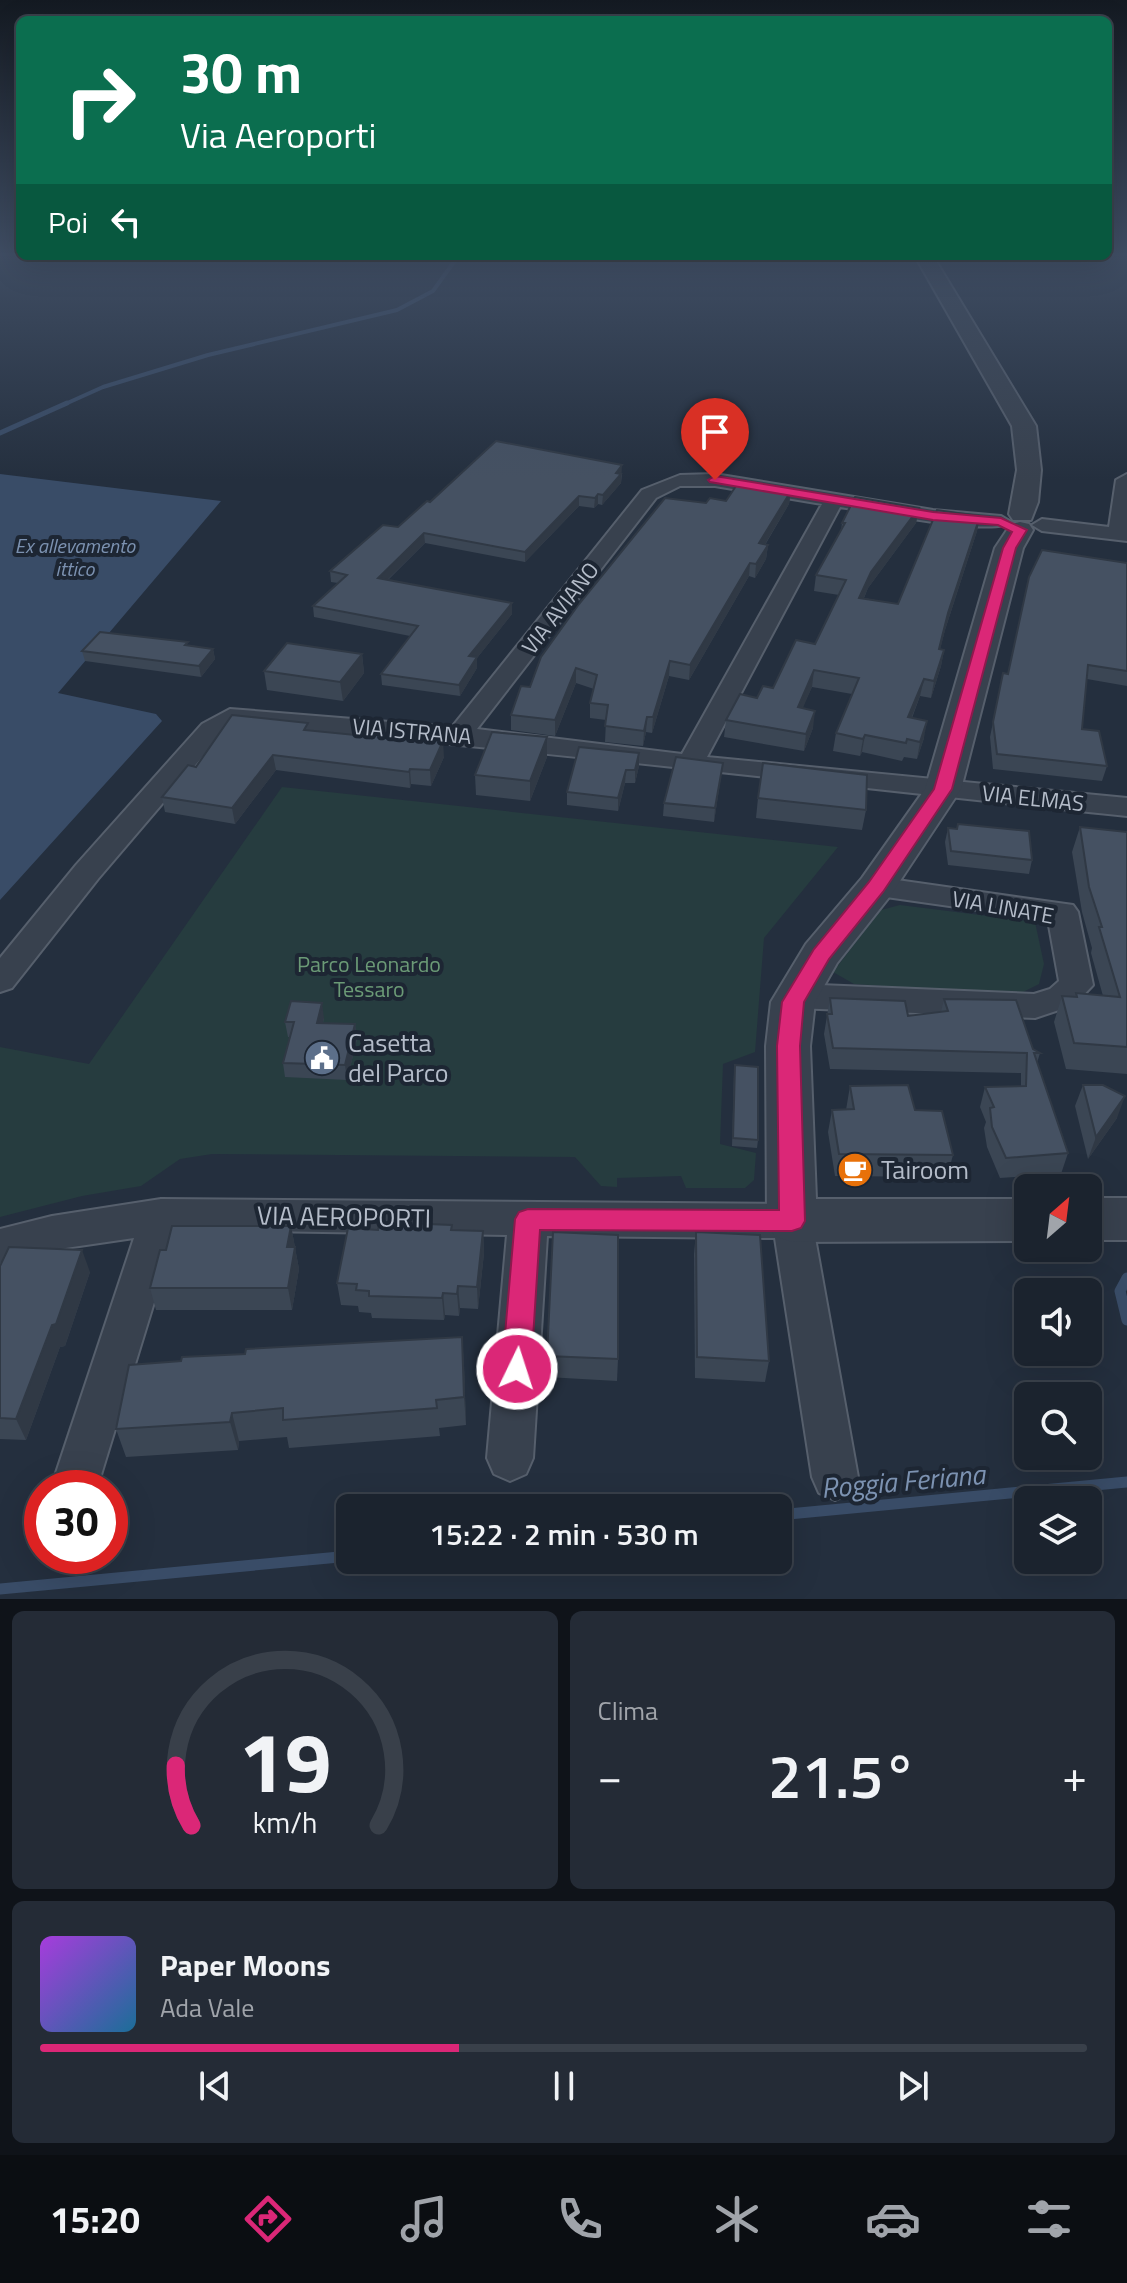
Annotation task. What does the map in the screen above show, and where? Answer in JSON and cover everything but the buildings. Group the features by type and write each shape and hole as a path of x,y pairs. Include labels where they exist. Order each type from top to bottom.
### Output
{"street":[{"path":"835,1477 792,1221 788,1046 796,996 821,954 876,887 943,789 1009,548 1021,523 1031,476 1024,426 968,331"},
{"name":"VIA AVIANO","path":"459,735 649,494 663,484 692,478 835,498"},
{"path":"690,763 835,498 933,516 1123,534 1126,480"},
{"name":"VIA ISTRANA","path":"0,980 87,872 219,723 230,717 459,735 943,789"},
{"name":"VIA ELMAS","path":"943,789 1126,806"},
{"name":"VIA LINATE","path":"796,996 1035,1006 1062,997 1076,985 1062,912 876,887"},
{"path":"80,1470 161,1216"},
{"name":"VIA AEROPORTI","path":"0,1246 92,1224 161,1216 1014,1220"},
{"path":"510,1458 528,1219"}],"green space":[{"name":"Parco Leonardo Tessaro","path":"282,787 838,847 764,938 755,1052 723,1064 720,1144 756,1153 754,1180 745,1188 686,1188 681,1176 617,1178 617,1187 601,1186 575,1157 212,1154 180,1159 141,1186 82,1196 0,1217 0,1047 89,1064"},
{"path":"900,905 1035,922 1044,964 1039,984 1017,995 854,984 833,972 881,910"}],"water":[{"name":"Ex allevamento ittico","path":"0,474 221,501 58,693 156,714 162,721 0,900"}],"waterway":[{"path":"63,405 103,387 208,355 310,331"},
{"path":"0,433 67,403"},
{"name":"Roggia Feriana","path":"1127,1278 1120,1291 1127,1320"},
{"name":"Roggia Feriana","path":"792,1514 1127,1482"},
{"name":"Roggia Feriana","path":"0,1589 336,1557"}],"place":[{"name":"Casetta del Parco","path":"322,1058"},
{"name":"Tairoom","path":"855,1170"}],"route":[{"path":"517,1369 528,1219 792,1221 788,1046 793,1002 821,954 876,887 943,789 1009,548 1020,530 1001,522 933,516 715,480"}]}
